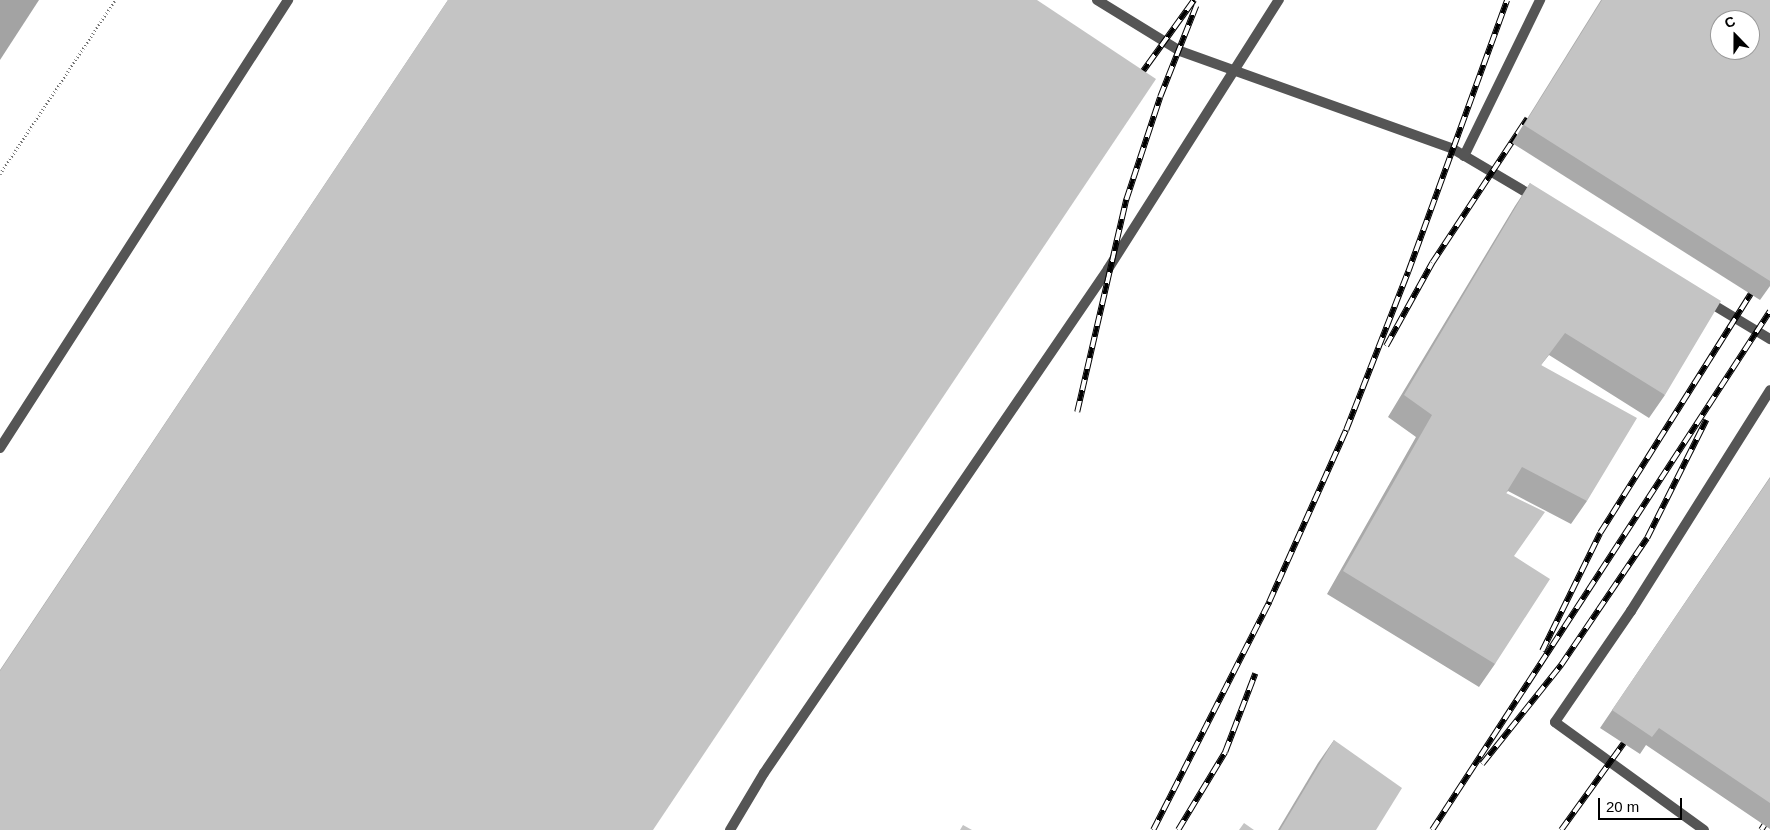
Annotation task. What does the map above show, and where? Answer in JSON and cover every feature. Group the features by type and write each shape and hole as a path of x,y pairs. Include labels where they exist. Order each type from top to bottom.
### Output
{"lane":[{"path":"0,448 288,0"},
{"path":"1097,0 1162,44 1453,149 1543,203"},
{"path":"730,830 764,774 1108,268 1279,0"},
{"path":"1464,156 1540,0"},
{"path":"1694,293 1770,339"},
{"path":"1704,830 1556,722 1631,611 1770,390"}],"path":[{"path":"0,174 115,0"}],"shaded area":[{"path":"0,0 39,0 0,60"}],"building":[{"path":"448,0 1037,0 1156,79 653,830 0,830 0,671"},
{"path":"1602,0 1770,0 1770,281 1524,125"},
{"path":"1530,183 1721,301 1665,395 1565,333 1541,365 1637,418 1587,501 1522,467 1506,493 1545,512 1514,556 1550,579 1495,664 1343,571 1432,415 1404,395"},
{"path":"1770,478 1770,803 1659,728 1652,737 1612,710"},
{"path":"1334,740 1402,788 1376,830 1280,830"},
{"path":"1244,823 1254,830 1239,830"},
{"path":"963,825 972,830 960,830"}],"railway":[{"path":"1135,82 1194,0"},
{"path":"1153,830 1269,602 1346,430 1408,272 1507,0"},
{"path":"1077,412 1126,200 1160,97 1196,6"},
{"path":"1386,346 1432,263 1527,119"},
{"path":"1542,651 1600,533 1770,263"},
{"path":"1432,830 1770,311"},
{"path":"1482,764 1561,665 1647,538 1706,420"},
{"path":"1178,830 1225,752 1255,674"},
{"path":"1561,830 1631,733"},
{"path":"1761,830 1770,816"}]}
